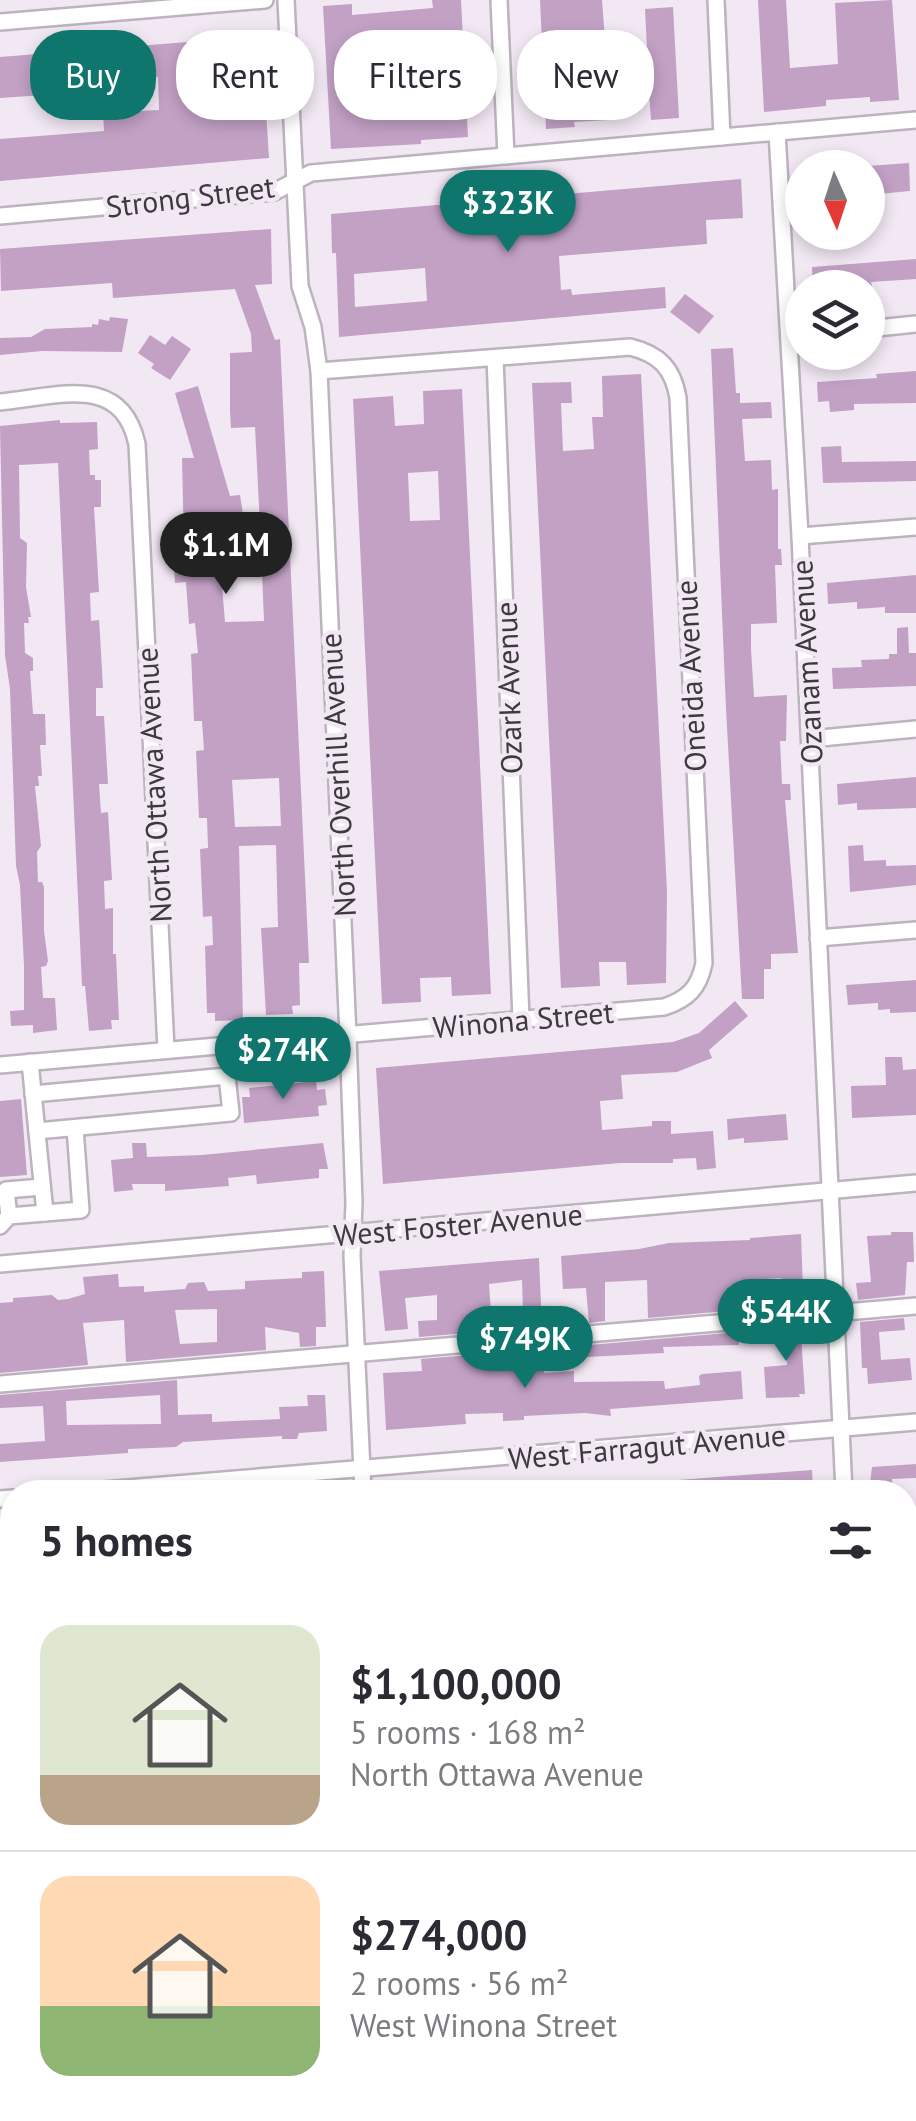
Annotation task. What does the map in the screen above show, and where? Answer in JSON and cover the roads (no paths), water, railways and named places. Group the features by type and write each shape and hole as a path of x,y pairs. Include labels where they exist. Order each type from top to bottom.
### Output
{"street":[{"path":"0,22 264,0"},
{"name":"North Overhill Avenue","path":"286,0 300,286 314,327 319,371 362,1480"},
{"path":"499,0 506,156"},
{"path":"716,0 722,137"},
{"name":"Strong Street","path":"0,216 274,192 311,172 916,120"},
{"name":"Ozanam Avenue","path":"777,132 790,270"},
{"path":"885,327 916,324"},
{"name":"Oneida Avenue","path":"495,358 630,347 663,362 672,373 678,398 704,963 694,990"},
{"path":"319,371 495,358"},
{"name":"Ozark Avenue","path":"495,358 521,1019"},
{"name":"Ozanam Avenue","path":"797,370 800,536 843,1480"},
{"name":"North Ottawa Avenue","path":"0,402 98,395 120,405 134,427 166,1050"},
{"path":"800,536 916,526"},
{"path":"810,738 916,730"},
{"path":"818,938 916,930"},
{"name":"Winona Street","path":"0,1065 664,1007 682,1001 694,990"},
{"path":"30,1062 45,1213"},
{"path":"33,1094 227,1076 231,1114 37,1132"},
{"path":"42,1187 6,1190 4,1221 81,1210 75,1128"},
{"name":"West Foster Avenue","path":"0,1264 916,1184"},
{"path":"0,1384 916,1306"},
{"name":"West Farragut Avenue","path":"241,1480 916,1422"}]}
